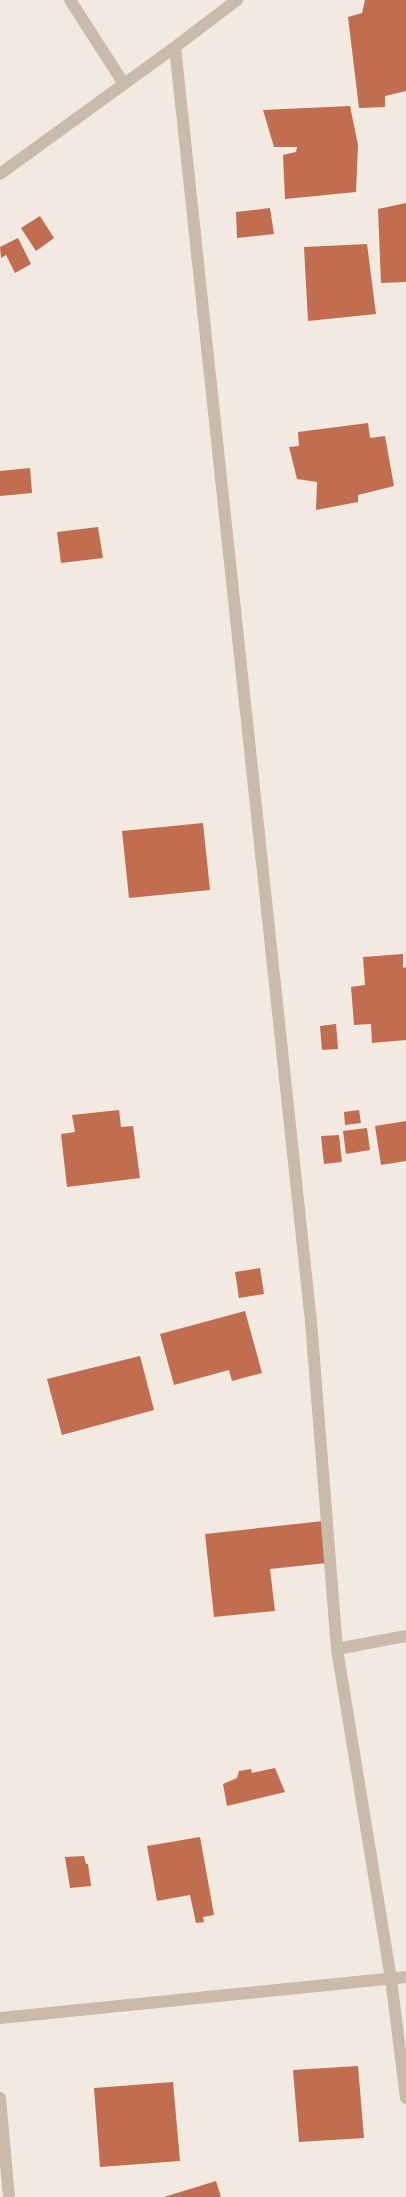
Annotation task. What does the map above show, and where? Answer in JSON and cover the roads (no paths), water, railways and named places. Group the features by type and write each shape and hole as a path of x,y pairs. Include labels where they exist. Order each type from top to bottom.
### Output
{"street":[{"path":"70,0 124,84"},
{"path":"0,174 237,0"},
{"path":"175,47 311,1322 337,1649 391,1979 406,2098"},
{"path":"337,1649 406,1636"},
{"path":"0,2018 406,1977"},
{"path":"0,2098 9,2197"}]}
